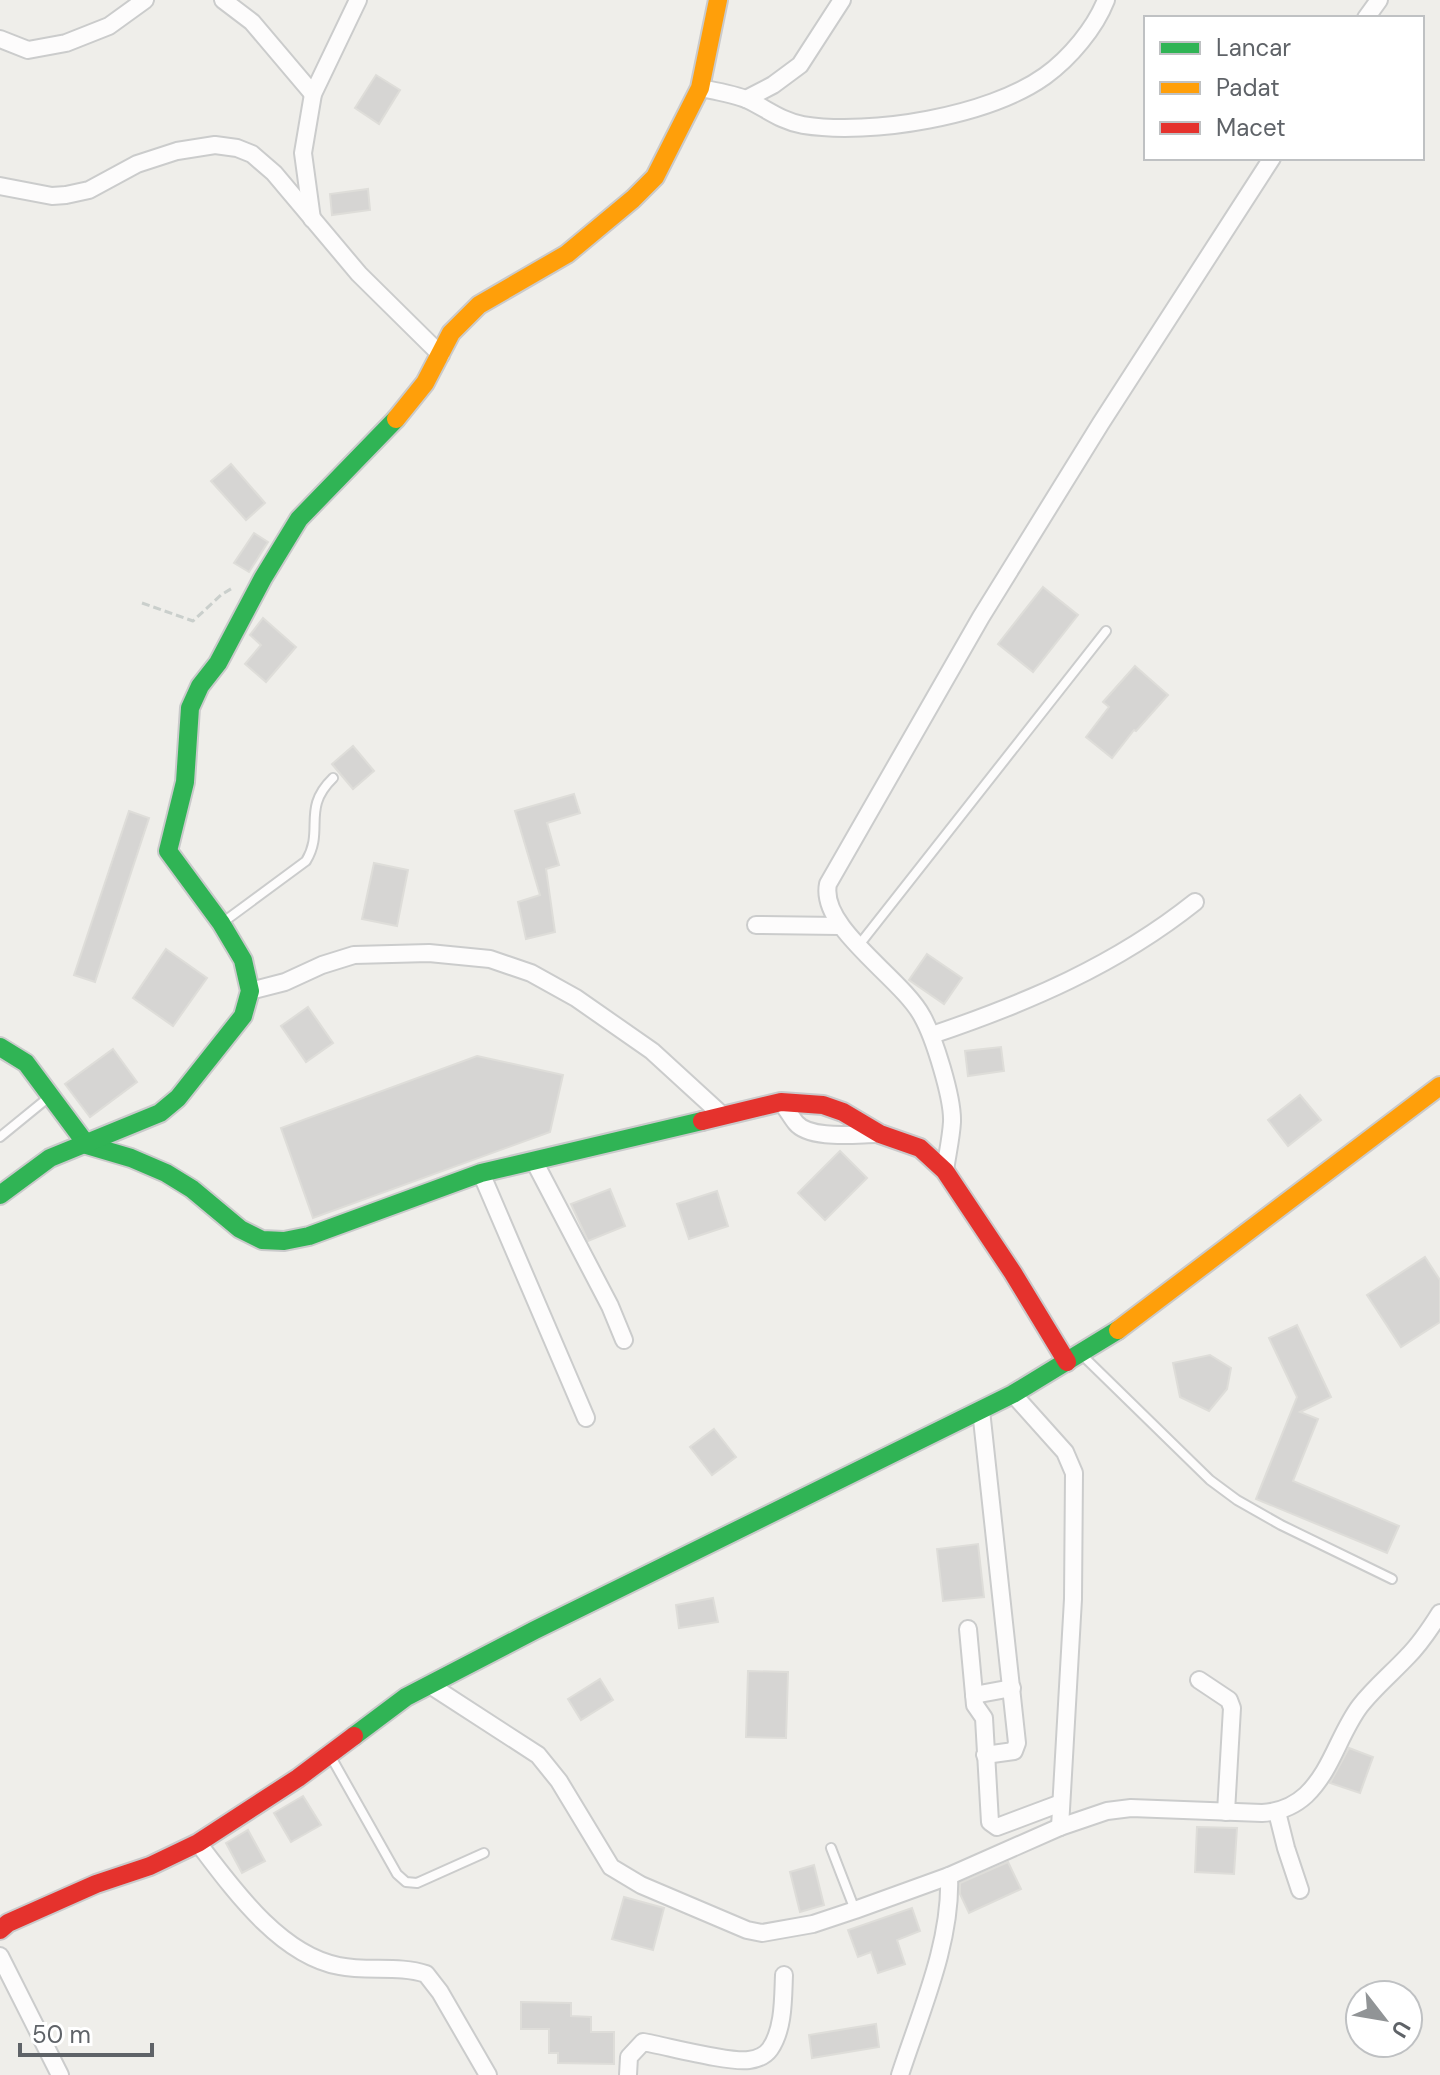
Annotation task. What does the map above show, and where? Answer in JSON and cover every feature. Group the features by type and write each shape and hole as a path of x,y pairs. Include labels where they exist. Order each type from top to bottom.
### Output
{"street":[{"path":"0,39 28,50 66,43 109,26 145,0"},
{"path":"223,0 252,22 313,94"},
{"path":"312,220 303,153 313,94 358,0"},
{"path":"0,1195 50,1158 145,1121 178,1098 243,1016 250,991 243,960 221,923 168,851 185,782 192,700 218,663 263,578 307,508 387,430 425,383 451,333 472,310 567,254 648,186 660,170 700,88 718,0"},
{"path":"746,99 773,85 800,65 842,0"},
{"path":"700,88 746,99 778,118 803,125 833,128 916,122 997,99 1044,77 1086,34 1106,0"},
{"path":"0,186 52,196 66,195 89,190 137,164 160,156 197,147 228,146 258,159 274,173 379,295 441,355"},
{"path":"945,1171 952,1111 932,1035 907,994 839,926 826,896 828,884 981,617 1101,423 1271,160"},
{"path":"932,1035 1005,1011 1078,977 1133,947 1195,902"},
{"path":"756,925 839,926"},
{"path":"250,991 285,982 354,955 429,953 490,959 531,973 576,998 652,1051 723,1116"},
{"path":"0,1047 26,1063 87,1145 131,1158 166,1173 192,1189 240,1229 262,1240 284,1241 309,1236 481,1173 781,1102 834,1108 880,1134 920,1148 945,1171 1074,1358"},
{"path":"0,1930 20,1917 96,1884 150,1866 198,1843 286,1786 390,1708 430,1685 1013,1394 1131,1320 1440,1086"},
{"path":"781,1102 795,1122 811,1133 880,1134"},
{"path":"534,1161 610,1306 624,1340"},
{"path":"481,1173 586,1418"},
{"path":"1013,1394 1065,1452 1074,1473 1073,1599 1060,1827"},
{"path":"981,1410 1016,1749 985,1755"},
{"path":"430,1685 538,1755 559,1781 611,1867 626,1877 734,1925 762,1933 813,1924 855,1910 949,1876 1060,1827 1117,1809 1277,1812 1295,1805 1327,1769 1361,1705 1416,1646 1440,1613"},
{"path":"968,1629 975,1705 983,1716 992,1826 997,1827 1061,1803"},
{"path":"1199,1680 1229,1700 1232,1708 1226,1812"},
{"path":"974,1695 1012,1688"},
{"path":"1277,1812 1300,1890"},
{"path":"198,1843 236,1893 288,1944 303,1954 341,1967 426,1974 440,1992 488,2075"},
{"path":"900,2075 941,1945 948,1914 949,1876"},
{"path":"0,1956 60,2075"},
{"path":"628,2075 629,2057 643,2042 745,2061 762,2057 775,2040 782,2013 784,1975"}],"lane":[{"path":"859,945 1106,631"},
{"path":"221,923 306,861 313,845 315,803 322,789 333,778"},
{"path":"0,1137 51,1096"},
{"path":"1074,1358 1210,1480 1237,1500 1392,1579"},
{"path":"329,1753 402,1879 417,1883 484,1853"},
{"path":"831,1848 855,1910"}],"path":[{"path":"142,603 193,621 232,588 244,588 263,578"}],"building":[{"path":"376,75 400,90 379,124 355,108"},
{"path":"368,189 370,210 332,215 330,194"},
{"path":"231,464 265,503 246,520 211,481"},
{"path":"254,533 268,542 249,572 234,563"},
{"path":"1043,587 1078,615 1033,672 998,644"},
{"path":"263,618 296,647 266,682 245,664 261,645 250,635"},
{"path":"1135,666 1168,695 1112,758 1086,737 1109,707 1103,702"},
{"path":"353,746 374,771 353,789 332,764"},
{"path":"574,794 580,813 547,823 559,865 546,869 555,932 526,939 518,902 540,895 515,811"},
{"path":"129,811 149,818 95,982 74,975"},
{"path":"374,863 408,870 397,926 362,919"},
{"path":"166,949 207,978 173,1026 133,998"},
{"path":"927,954 962,978 944,1004 909,980"},
{"path":"308,1007 333,1043 306,1062 281,1026"},
{"path":"1001,1047 1004,1071 968,1076 965,1051"},
{"path":"113,1049 137,1082 90,1117 65,1084"},
{"path":"477,1056 563,1075 550,1132 313,1218 281,1128"},
{"path":"1300,1095 1321,1120 1288,1146 1268,1120"},
{"path":"840,1151 867,1178 825,1220 798,1193"},
{"path":"610,1189 625,1226 588,1241 571,1204"},
{"path":"717,1191 728,1226 689,1239 677,1204"},
{"path":"1425,1257 1440,1280 1440,1322 1401,1347 1367,1295"},
{"path":"1297,1325 1331,1397 1300,1412 1318,1419 1293,1481 1399,1526 1387,1553 1256,1499 1297,1397 1269,1338"},
{"path":"1210,1355 1231,1368 1227,1389 1209,1411 1180,1397 1173,1363"},
{"path":"714,1429 736,1457 712,1475 690,1447"},
{"path":"978,1544 984,1597 943,1601 937,1549"},
{"path":"713,1598 718,1622 679,1628 676,1605"},
{"path":"748,1671 788,1672 786,1738 746,1737"},
{"path":"600,1679 613,1700 581,1720 568,1699"},
{"path":"1349,1748 1373,1757 1360,1793 1330,1783"},
{"path":"303,1796 321,1825 291,1842 274,1813"},
{"path":"1197,1827 1237,1828 1234,1874 1195,1872"},
{"path":"248,1830 265,1861 242,1873 226,1843"},
{"path":"1008,1862 1021,1889 969,1913 960,1894 960,1883"},
{"path":"814,1865 824,1905 800,1912 790,1872"},
{"path":"624,1897 664,1908 653,1950 612,1939"},
{"path":"912,1908 920,1931 897,1940 905,1964 878,1973 871,1952 858,1957 848,1930"},
{"path":"521,2002 571,2003 571,2016 591,2017 591,2032 614,2032 614,2064 558,2063 558,2053 549,2053 549,2029 521,2029"},
{"path":"876,2024 879,2047 812,2058 809,2035"}],"traffic: fast":[{"path":"0,1195 50,1158 160,1113 178,1098 243,1016 250,991 243,960 221,923 168,851 185,782 190,708 299,519 396,419"},
{"path":"0,1047 26,1063 87,1145 131,1158 166,1173 192,1189 240,1229 262,1240 284,1241 309,1236 481,1173 702,1121"},
{"path":"354,1736 406,1697 1013,1394 1118,1330"}],"traffic: slow":[{"path":"396,419 425,383 451,333 479,305 567,254 655,177 700,88 718,0"},
{"path":"1118,1330 1440,1086"}],"traffic: jam":[{"path":"702,1121 781,1102 823,1105 843,1112 880,1134 920,1148 945,1171 1013,1273 1067,1362"},
{"path":"0,1930 8,1923 96,1884 150,1866 198,1843 298,1778 354,1736"}]}
